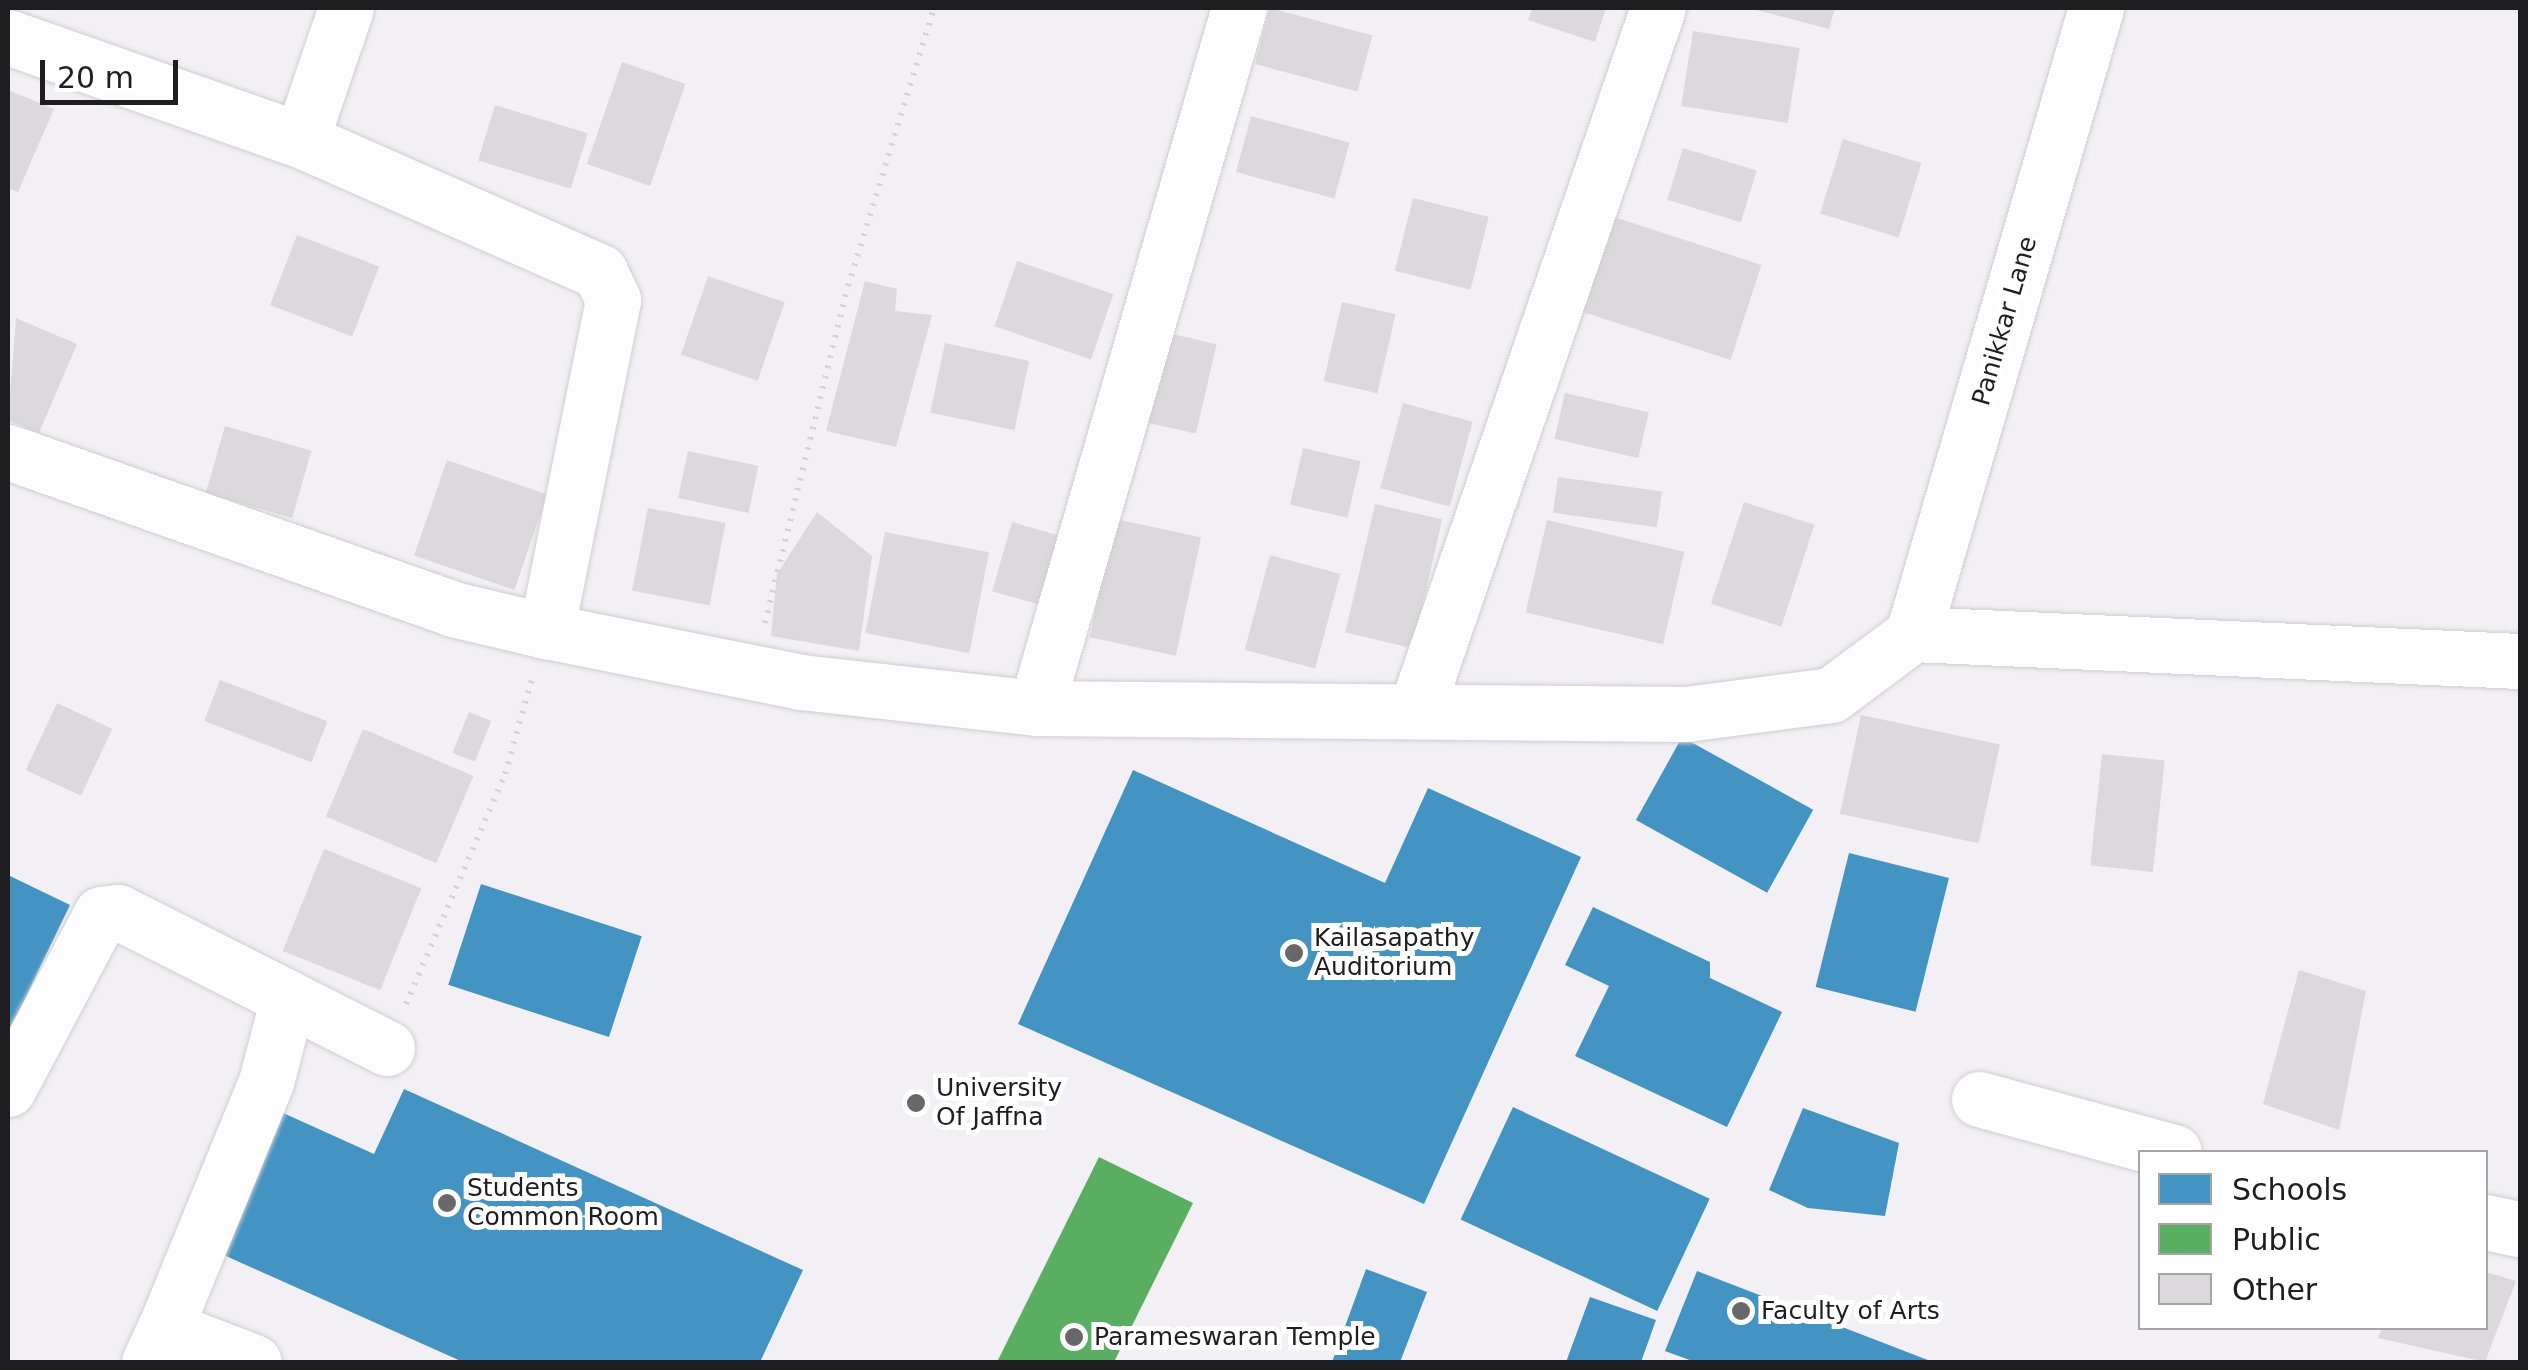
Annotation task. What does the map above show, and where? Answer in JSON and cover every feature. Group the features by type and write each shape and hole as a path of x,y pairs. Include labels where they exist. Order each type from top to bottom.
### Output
{"street":[{"path":"301,140 346,8"},
{"path":"1036,708 1239,8"},
{"path":"1417,707 1658,8"},
{"name":"Panikkar Lane","path":"1913,634 2096,8"},
{"path":"8,37 301,140 600,272 613,300 546,631"},
{"path":"8,452 453,609 752,672 1036,708 1417,707 1686,714 1830,694 1913,634 2520,661"},
{"path":"8,1089 101,914 118,912 386,1048"},
{"path":"254,1362 157,1346 266,1082 288,998"},
{"path":"1978,1099 2167,1150"},
{"path":"2488,1222 2520,1229"}],"path":[{"path":"752,672 848,286 934,8"},
{"path":"386,1048 505,774 546,631"}],"building: Schools":[{"path":"1682,737 1813,810 1767,893 1636,820"},
{"name":"Kailasapathy Auditorium","path":"1133,770 1385,883 1428,788 1581,857 1424,1204 1018,1024"},
{"path":"1849,853 1949,878 1916,1012 1816,987"},
{"path":"8,875 70,905 8,1034"},
{"path":"481,884 642,936 609,1037 448,985"},
{"path":"1593,907 1710,962 1710,978 1782,1012 1727,1127 1575,1056 1609,986 1565,965"},
{"name":"Students Common Room","path":"404,1089 803,1270 760,1362 463,1362 217,1252 281,1112 374,1154"},
{"path":"1513,1107 1710,1199 1657,1311 1461,1219"},
{"path":"1803,1108 1899,1143 1885,1216 1808,1208 1769,1190"},
{"path":"1366,1269 1427,1292 1400,1362 1332,1362"},
{"name":"Faculty of Arts","path":"1697,1271 1933,1362 1695,1362 1665,1351"},
{"path":"1590,1297 1656,1320 1641,1362 1566,1362"}],"building: Public":[{"path":"1099,1157 1193,1203 1114,1362 997,1362"}],"building: Other":[{"path":"1270,8 1372,35 1357,91 1255,64"},
{"path":"1532,8 1606,8 1595,42 1528,20"},
{"path":"1749,8 1835,8 1829,29"},
{"path":"1693,31 1800,48 1788,123 1681,106"},
{"path":"622,62 685,84 650,186 587,164"},
{"path":"8,90 54,109 18,192 8,188"},
{"path":"495,105 588,133 571,189 478,160"},
{"path":"1251,116 1350,142 1335,198 1236,172"},
{"path":"1843,139 1921,163 1899,238 1820,214"},
{"path":"1683,148 1757,171 1741,222 1667,200"},
{"path":"1413,198 1489,217 1471,290 1395,271"},
{"path":"1614,217 1761,265 1731,360 1583,312"},
{"path":"297,235 379,267 352,337 270,305"},
{"path":"1017,261 1113,294 1091,359 995,326"},
{"path":"708,276 785,302 758,381 681,354"},
{"path":"865,281 897,289 895,311 932,315 896,447 826,431"},
{"path":"1342,302 1396,314 1377,393 1324,381"},
{"path":"16,318 77,344 39,433 8,420"},
{"path":"1164,332 1217,344 1196,434 1143,422"},
{"path":"945,343 1029,361 1014,430 930,412"},
{"path":"1565,393 1649,412 1638,458 1554,439"},
{"path":"1403,403 1473,422 1450,507 1380,488"},
{"path":"225,426 312,451 292,518 206,493"},
{"path":"1303,448 1360,461 1347,518 1290,505"},
{"path":"688,451 758,466 748,513 678,498"},
{"path":"447,460 547,495 514,590 414,555"},
{"path":"1558,477 1662,492 1657,527 1553,513"},
{"path":"1744,502 1814,525 1781,627 1711,604"},
{"path":"1375,504 1442,520 1413,648 1345,633"},
{"path":"648,508 726,523 710,606 632,590"},
{"path":"817,512 872,556 859,651 771,636 777,574"},
{"path":"1115,519 1201,537 1176,656 1090,637"},
{"path":"1547,520 1684,552 1663,644 1526,613"},
{"path":"1012,522 1068,538 1048,607 992,591"},
{"path":"885,532 989,552 969,653 865,633"},
{"path":"1270,555 1341,574 1315,669 1245,650"},
{"path":"220,680 327,721 312,762 204,721"},
{"path":"57,703 112,729 81,796 26,770"},
{"path":"469,712 491,721 475,762 453,753"},
{"path":"1861,715 2000,745 1979,843 1840,814"},
{"path":"363,729 473,776 436,863 326,816"},
{"path":"2102,754 2165,761 2153,872 2090,865"},
{"path":"324,849 421,888 380,990 283,951"},
{"path":"2299,970 2366,991 2339,1130 2263,1104"},
{"path":"2488,1273 2516,1281 2485,1362 2378,1338 2381,1330 2488,1330"}],"place":[{"name":"Kailasapathy Auditorium","path":"1294,953"},
{"name":"University Of Jaffna","path":"916,1103"},
{"name":"Students Common Room","path":"447,1203"},
{"name":"Faculty of Arts","path":"1741,1311"},
{"name":"Parameswaran Temple","path":"1074,1337"}]}
